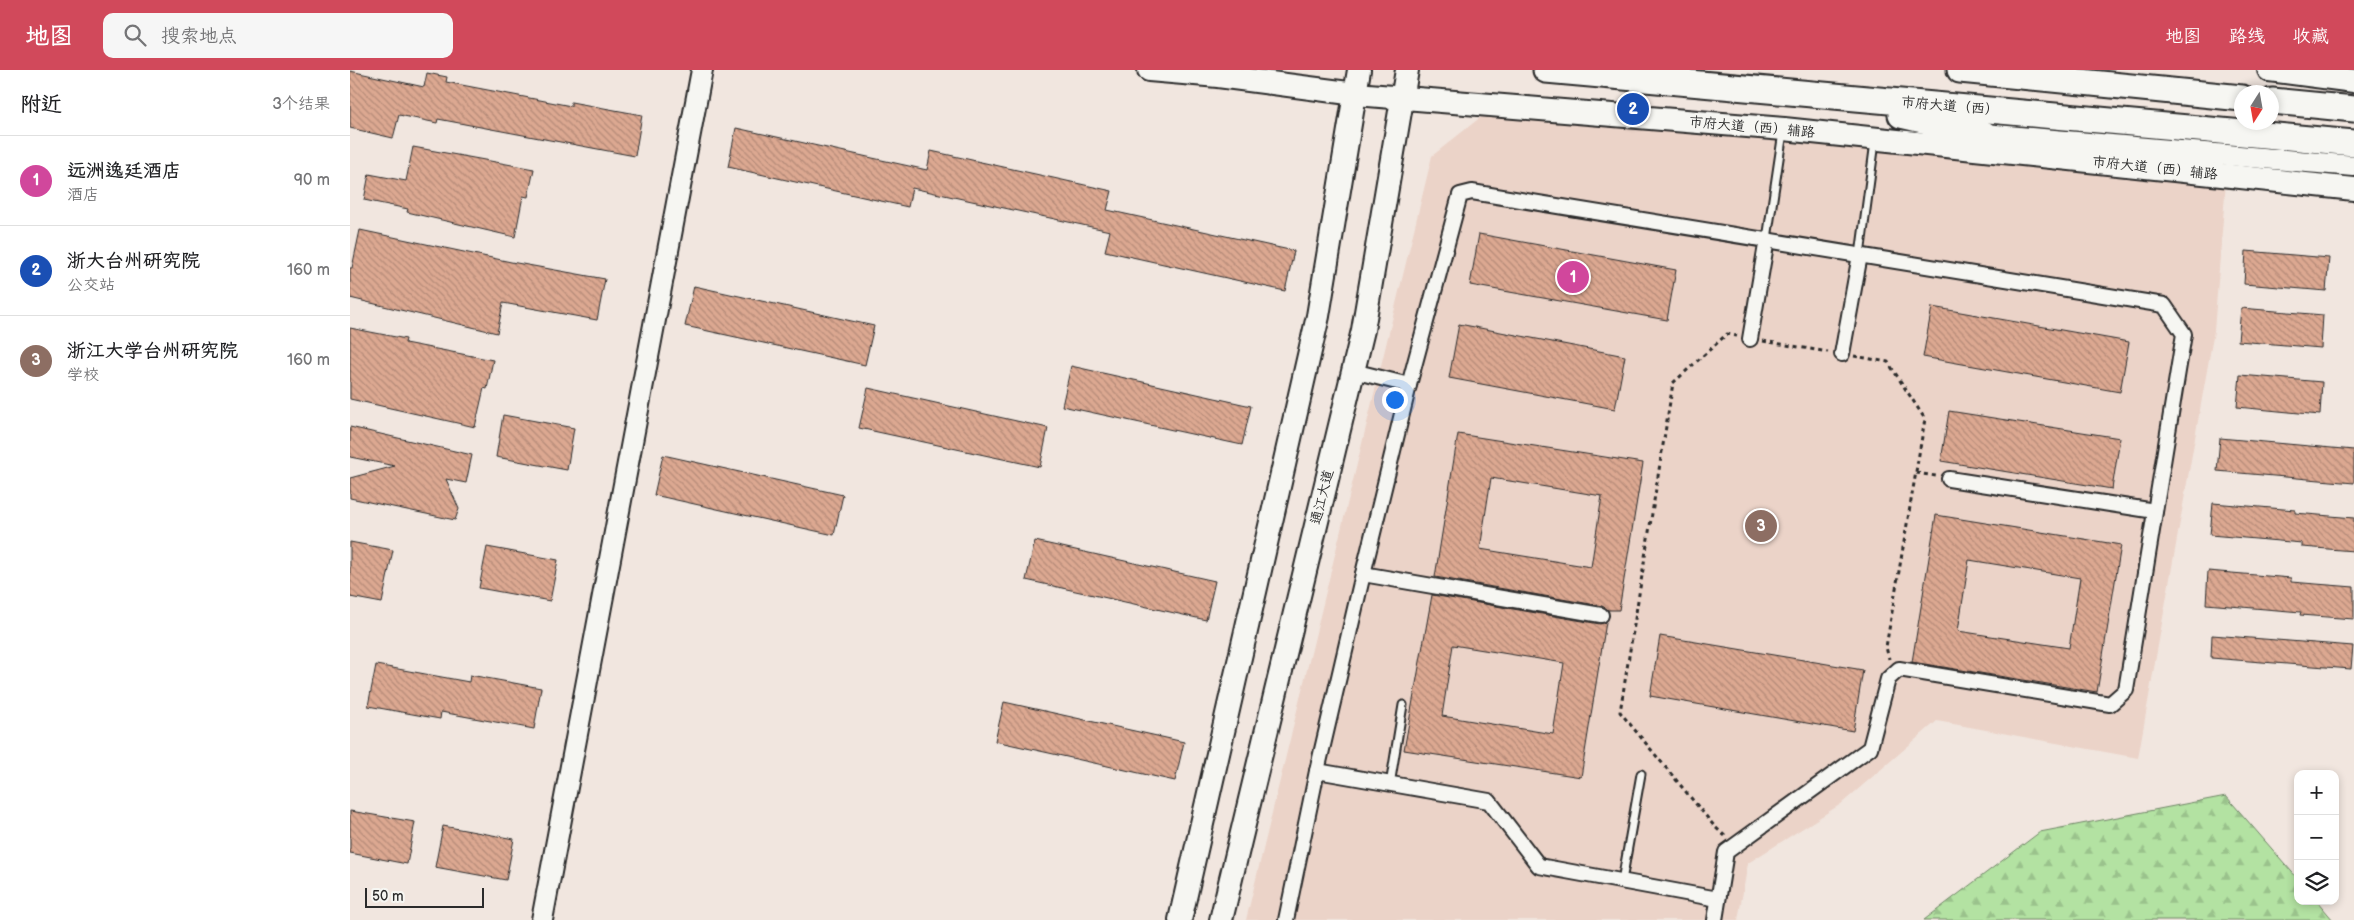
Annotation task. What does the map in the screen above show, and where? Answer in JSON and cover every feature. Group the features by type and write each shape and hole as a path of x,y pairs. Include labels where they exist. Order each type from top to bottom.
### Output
{"highway":[{"name":"市府大道（西）","path":"1546,70 2354,143"},
{"path":"1960,70 2234,97"},
{"path":"2030,70 2103,84"},
{"path":"1803,93 1984,134"},
{"path":"2279,102 2354,109"}],"main road":[{"name":"市府大道（西）辅路","path":"1149,70 1224,73 1356,94 1784,129 2354,189"},
{"path":"1180,920 1318,316 1360,70"},
{"name":"通江大道","path":"1221,920 1362,330 1407,70"},
{"path":"2269,70 2354,82"},
{"path":"1879,140 1984,134"}],"street":[{"path":"542,920 702,70"},
{"path":"1984,134 2354,166"},
{"path":"1286,920 1317,771 1363,574 1409,386 1460,195 1472,192 2164,304 2184,334 2126,690 2110,704 1899,669 1888,679 1870,748 1726,852 1715,920"},
{"path":"1750,338 1767,239"},
{"path":"1842,354 1860,255"},
{"path":"1353,371 1409,386"},
{"path":"1949,479 2155,511"},
{"path":"1363,574 1601,615"},
{"path":"1317,771 1489,801 1539,866 1718,899"}],"lane":[{"path":"1767,239 1784,129"},
{"path":"1860,255 1879,140"},
{"path":"1390,785 1404,705"},
{"path":"1622,881 1641,774"}],"path":[{"path":"1736,845 1715,827 1620,712 1673,384 1727,334 1888,362 1925,419 1886,647 1893,674"},
{"path":"1916,472 1949,479"}],"shaded area":[{"path":"1487,112 2226,182 2214,331 2138,758 1937,721 1841,804 1748,863 1738,920 1246,920 1432,156"}],"green space":[{"path":"2226,796 2294,874 2294,905 2320,905 2333,920 1924,920 2040,832"}],"building":[{"path":"350,71 424,87 427,73 447,77 446,82 571,106 571,102 642,115 635,156 438,119 437,123 399,115 393,138 350,128"},
{"path":"736,128 927,170 931,151 1112,191 1107,210 1294,251 1285,291 1105,251 1110,231 912,188 908,207 728,167"},
{"path":"413,147 534,169 528,197 523,196 515,237 407,212 408,209 364,200 369,174 406,181"},
{"path":"360,230 511,262 605,279 597,320 503,303 497,333 350,298 350,268 352,268"},
{"path":"1479,234 1676,270 1667,320 1470,285"},
{"path":"2246,251 2329,258 2326,291 2244,284"},
{"path":"694,286 874,326 865,365 685,326"},
{"path":"1932,307 2129,342 2120,392 1923,357"},
{"path":"2241,308 2323,315 2321,348 2238,341"},
{"path":"1459,324 1625,356 1615,409 1449,378"},
{"path":"350,328 406,339 405,343 493,360 487,389 484,388 475,427 350,399"},
{"path":"1071,366 1251,406 1242,445 1062,406"},
{"path":"2240,375 2322,382 2320,415 2237,407"},
{"path":"868,388 1048,428 1040,467 859,428"},
{"path":"1949,411 2120,438 2112,489 1941,461"},
{"path":"503,415 574,428 567,470 496,457"},
{"path":"350,427 472,455 466,483 446,479 459,509 455,520 350,498 350,478 395,466 350,457"},
{"path":"1458,434 1643,463 1619,610 1608,610 1602,606 1435,577","holes":["1491,478 1602,496 1591,567 1480,549"]},
{"path":"2220,438 2354,450 2354,483 2217,471"},
{"path":"663,455 843,495 834,535 654,495"},
{"path":"2213,503 2295,510 2295,513 2354,518 2354,551 2302,547 2302,543 2210,535"},
{"path":"1936,515 2121,545 2097,692 1912,662","holes":["1969,560 2080,578 2069,648 1958,631"]},
{"path":"1035,541 1215,581 1206,620 1026,580"},
{"path":"350,542 393,550 382,603 350,597"},
{"path":"487,547 558,560 550,601 479,588"},
{"path":"2208,571 2291,578 2291,582 2354,587 2354,619 2300,615 2301,612 2206,604"},
{"path":"1432,595 1600,624 1606,622 1581,777 1404,750","holes":["1453,645 1564,663 1553,734 1442,716"]},
{"path":"2212,635 2353,646 2351,669 2211,658"},
{"path":"1660,636 1863,670 1853,731 1650,696"},
{"path":"376,665 469,682 470,675 541,688 534,729 441,712 440,719 368,706"},
{"path":"1004,702 1184,742 1175,781 995,741"},
{"path":"350,811 415,822 407,864 350,853"},
{"path":"443,826 514,839 506,880 435,867"}],"place":[{"name":"浙大台州研究院","path":"1633,109"},
{"name":"远洲逸廷酒店","path":"1573,277"},
{"name":"浙江大学台州研究院","path":"1761,526"}]}
